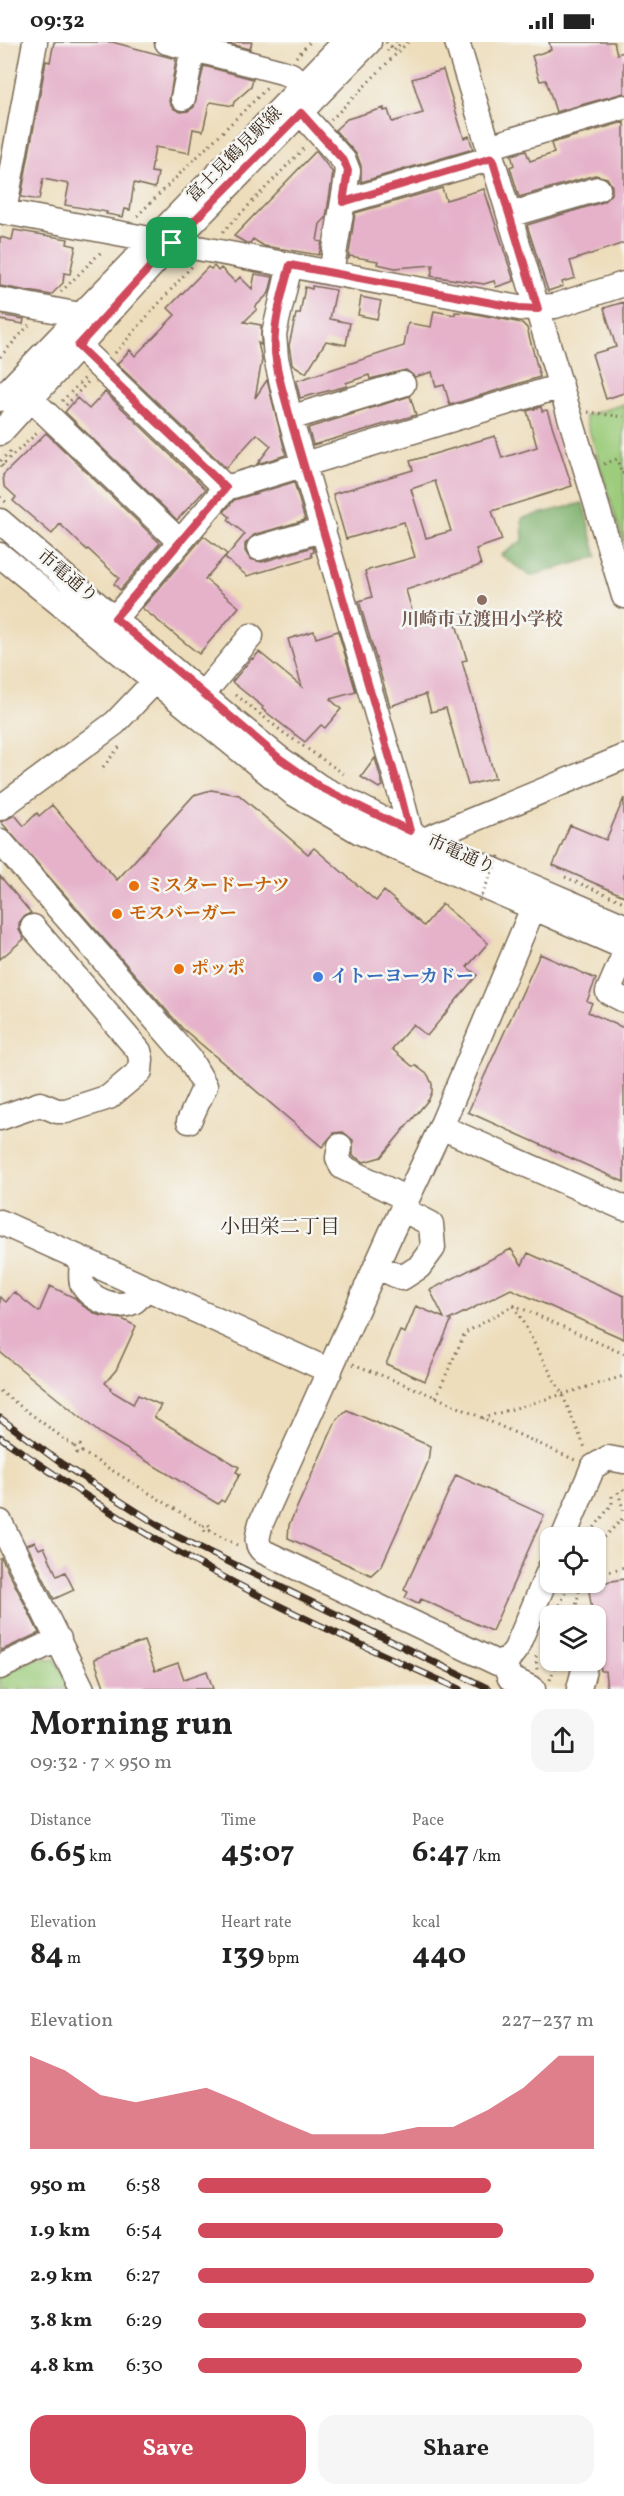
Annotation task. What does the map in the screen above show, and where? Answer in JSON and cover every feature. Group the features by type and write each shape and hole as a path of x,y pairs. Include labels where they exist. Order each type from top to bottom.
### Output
{"street":[{"path":"35,42 9,128 2,211 519,308 538,309 555,306 624,284"},
{"path":"167,42 282,72 291,75 304,86"},
{"name":"富士見鶴見駅線","path":"0,433 78,346 162,242 345,42"},
{"name":"富士見鶴見駅線","path":"0,399 80,315 301,113 369,42"},
{"path":"457,42 624,596"},
{"path":"183,98 193,48"},
{"path":"343,202 624,107"},
{"path":"301,113 344,161 348,171 331,273"},
{"path":"509,214 598,189"},
{"path":"290,265 274,334 276,358 290,418 417,836 624,757"},
{"path":"0,300 80,315"},
{"path":"78,346 226,488"},
{"path":"290,418 403,384"},
{"path":"115,618 226,488 561,386"},
{"path":"31,399 180,542"},
{"name":"市電通り","path":"0,521 115,618 210,686 279,758 320,787 417,836 624,926"},
{"path":"260,548 324,529"},
{"name":"市電通り","path":"0,555 293,793 360,832 624,947"},
{"path":"210,686 251,636"},
{"path":"0,808 115,723 156,680"},
{"path":"0,841 189,1058 206,1086 189,1121"},
{"path":"533,908 441,1127 405,1204 383,1229 376,1266 338,1366 261,1523 257,1540 259,1548 264,1552 496,1663 509,1658 516,1649 540,1592"},
{"path":"0,1118 40,1104 57,1111 66,1111 109,1097 140,1071 139,1051 33,927"},
{"path":"624,955 608,992 624,1000"},
{"path":"441,1127 624,1208"},
{"path":"339,1146 338,1158 342,1167 405,1204 431,1224 433,1248 419,1267 402,1278 376,1266"},
{"path":"0,1222 145,1288 338,1366"},
{"path":"568,1527 593,1467 608,1458 624,1461"},
{"path":"0,1522 82,1689"},
{"path":"0,1667 59,1639"},
{"path":"503,1661 510,1678 561,1679"}],"path":[{"path":"0,357 44,308 310,42"},
{"path":"386,42 394,50 402,42"},
{"path":"580,414 590,412 624,417"},
{"path":"596,466 617,459 622,474 624,473"},
{"path":"210,686 356,782"},
{"path":"479,901 500,854"},
{"path":"435,1397 465,1333 514,1305"},
{"path":"514,1305 624,1354"},
{"path":"514,1305 562,1394 588,1455"},
{"path":"338,1366 435,1397 584,1464"},
{"path":"482,1418 624,1376"},
{"path":"0,1391 75,1447 75,1452 82,1452 203,1526 203,1531 210,1531 237,1545"},
{"path":"618,1492 624,1512"},
{"path":"595,1527 612,1504 612,1493"},
{"path":"606,1536 624,1517"},
{"path":"606,1571 624,1567"},
{"path":"537,1648 537,1670 561,1679"}],"green space":[{"path":"624,404 624,545 585,416"},
{"path":"583,503 597,557 530,576 501,555 523,540 522,518"},
{"path":"36,1658 55,1659 73,1689 0,1689 0,1675"}],"building":[{"path":"54,42 112,42 176,59 169,102 174,109 181,112 194,107 204,66 253,79 251,87 234,102 233,106 211,102 209,104 203,131 193,129 189,153 155,147 151,172 158,173 155,188 134,183 130,210 125,209 123,217 106,214 107,212 65,205 69,184 43,179 39,200 21,197 46,61 50,62"},
{"path":"223,42 252,42 250,49"},
{"path":"549,42 614,42 617,54 624,52 624,93 556,112 546,80 540,81 532,56 551,50"},
{"path":"443,70 464,138 469,136 473,149 361,182 361,166 357,155 335,130 347,119 384,108 384,111 388,110 392,122 423,113 412,79"},
{"path":"624,122 624,243 570,261 575,278 562,282 563,286 548,291 527,225 603,202 612,193 612,186 607,178 595,175 519,197 510,167 514,165 511,155 526,151 530,161 554,153 551,143"},
{"path":"316,151 333,173 326,218 320,224 317,241 322,242 319,255 264,246 253,239 250,243 246,243 234,236"},
{"path":"442,188 446,200 484,189 514,281 496,287 494,281 484,284 431,276 433,265 395,268 377,264 378,261 350,256 348,260 355,213"},
{"path":"14,230 68,239 67,244 76,246 70,274 64,273 63,283 51,295 0,286 0,237 12,240"},
{"path":"214,266 218,271 221,268 235,282 240,277 252,289 255,274 273,277 269,293 244,322 261,325 261,345 258,343 262,360 255,398 267,380 286,455 257,464 271,446 257,434 226,468 117,364 130,350 135,356 175,315 168,308 208,267 211,269"},
{"path":"312,286 336,290 330,319 350,323 346,345 326,341 306,373 292,364 289,345 296,314 300,314 305,287 312,289"},
{"path":"361,297 381,301 377,319 358,315"},
{"path":"624,302 624,393 606,399 592,354 616,347 604,308"},
{"path":"434,311 455,315 455,312 471,313 522,323 527,328 540,377 450,405 444,385 436,387 432,372 415,377 406,370 370,379 369,375 346,383 347,386 300,398 296,381 404,346 408,323 431,327"},
{"path":"0,315 24,319 23,324 0,320"},
{"path":"105,392 206,489 177,520 65,412 77,398 89,409"},
{"path":"410,396 416,415 313,445 308,428"},
{"path":"541,407 542,411 547,410 572,486 492,511 502,540 476,549 481,565 406,590 416,624 453,614 467,660 462,661 495,778 468,785 446,708 431,712 426,694 390,706 359,601 372,597 365,571 415,557 404,522 346,539 333,494 413,470 410,461 495,436 502,458 537,447 527,411","holes":["435,481 451,531 426,538 411,489"]},
{"path":"46,433 160,543 120,590 114,584 119,578 88,549 60,524 52,534 13,501 16,497 4,486 3,475"},
{"path":"294,482 305,520 254,535 245,544 245,551 250,559 262,562 313,547 312,557 247,576 225,558 245,534 228,520 230,517 224,512 234,500"},
{"path":"204,536 227,554 205,579 239,607 199,654 142,608"},
{"path":"314,631 316,638 338,631 356,692 330,699 341,709 325,728 321,725 305,742 262,709 263,707 232,682 259,652 302,687 288,639"},
{"path":"375,758 383,786 379,788 361,777"},
{"name":"イトーヨーカドー","path":"211,790 239,795 308,854 314,848 376,901 384,891 424,926 442,904 488,943 467,967 477,975 427,1036 413,1024 392,1049 412,1066 416,1066 428,1075 432,1084 432,1092 429,1099 381,1157 364,1162 353,1156 353,1140 343,1132 334,1133 322,1147 182,1028 1,822 15,815 24,826 37,813 39,816 52,805 117,880 194,795"},
{"path":"624,798 624,896 553,865 570,825 606,840"},
{"path":"0,876 31,913 24,916 19,923 19,930 24,939 0,959"},
{"path":"540,954 596,979 587,1001 592,1003 588,1012 624,1028 624,1182 468,1112"},
{"path":"511,1249 522,1265 528,1253 624,1296 624,1339 511,1289 449,1320 451,1321 425,1381 386,1364 400,1331 405,1333 416,1306 444,1318 430,1290"},
{"path":"50,1286 75,1298 98,1315 122,1319 136,1326 116,1370 105,1383 111,1388 110,1390 133,1404 138,1395 161,1405 154,1417 239,1467 236,1472 240,1474 224,1502 221,1500 218,1504 101,1434 0,1352 0,1297 6,1302 14,1292 39,1312"},
{"path":"347,1410 430,1446 428,1462 382,1565 371,1575 288,1538 289,1525 337,1419"},
{"path":"456,1475 544,1515 492,1631 421,1599 418,1604 405,1598 408,1592 404,1590"},
{"path":"35,1542 39,1549 44,1547 57,1576 65,1572 74,1590 54,1599 27,1545"},
{"path":"0,1558 39,1633 0,1651"},
{"path":"624,1579 624,1689 607,1689 606,1605 591,1605 589,1593 606,1593 606,1582"},
{"path":"144,1641 155,1671 178,1663 184,1679 207,1671 213,1689 105,1689 94,1659"}],"railway":[{"path":"0,1418 62,1464 172,1534 489,1689"},
{"path":"0,1437 109,1511 210,1570 387,1657 459,1689"}],"place":[{"name":"川崎市立渡田小学校","path":"482,600"},
{"name":"ミスタードーナツ","path":"134,886"},
{"name":"モスバーガー","path":"117,914"},
{"name":"ポッポ","path":"179,969"},
{"name":"イトーヨーカドー","path":"318,977"}],"district":[{"name":"小田栄二丁目","path":"280,1228"}],"route":[{"path":"301,113 344,161 348,171 343,202 492,158 538,309 519,308 290,265 274,334 276,358 290,418 410,831 320,787 279,758 115,618 226,488 78,346 172,243 301,113"}]}
